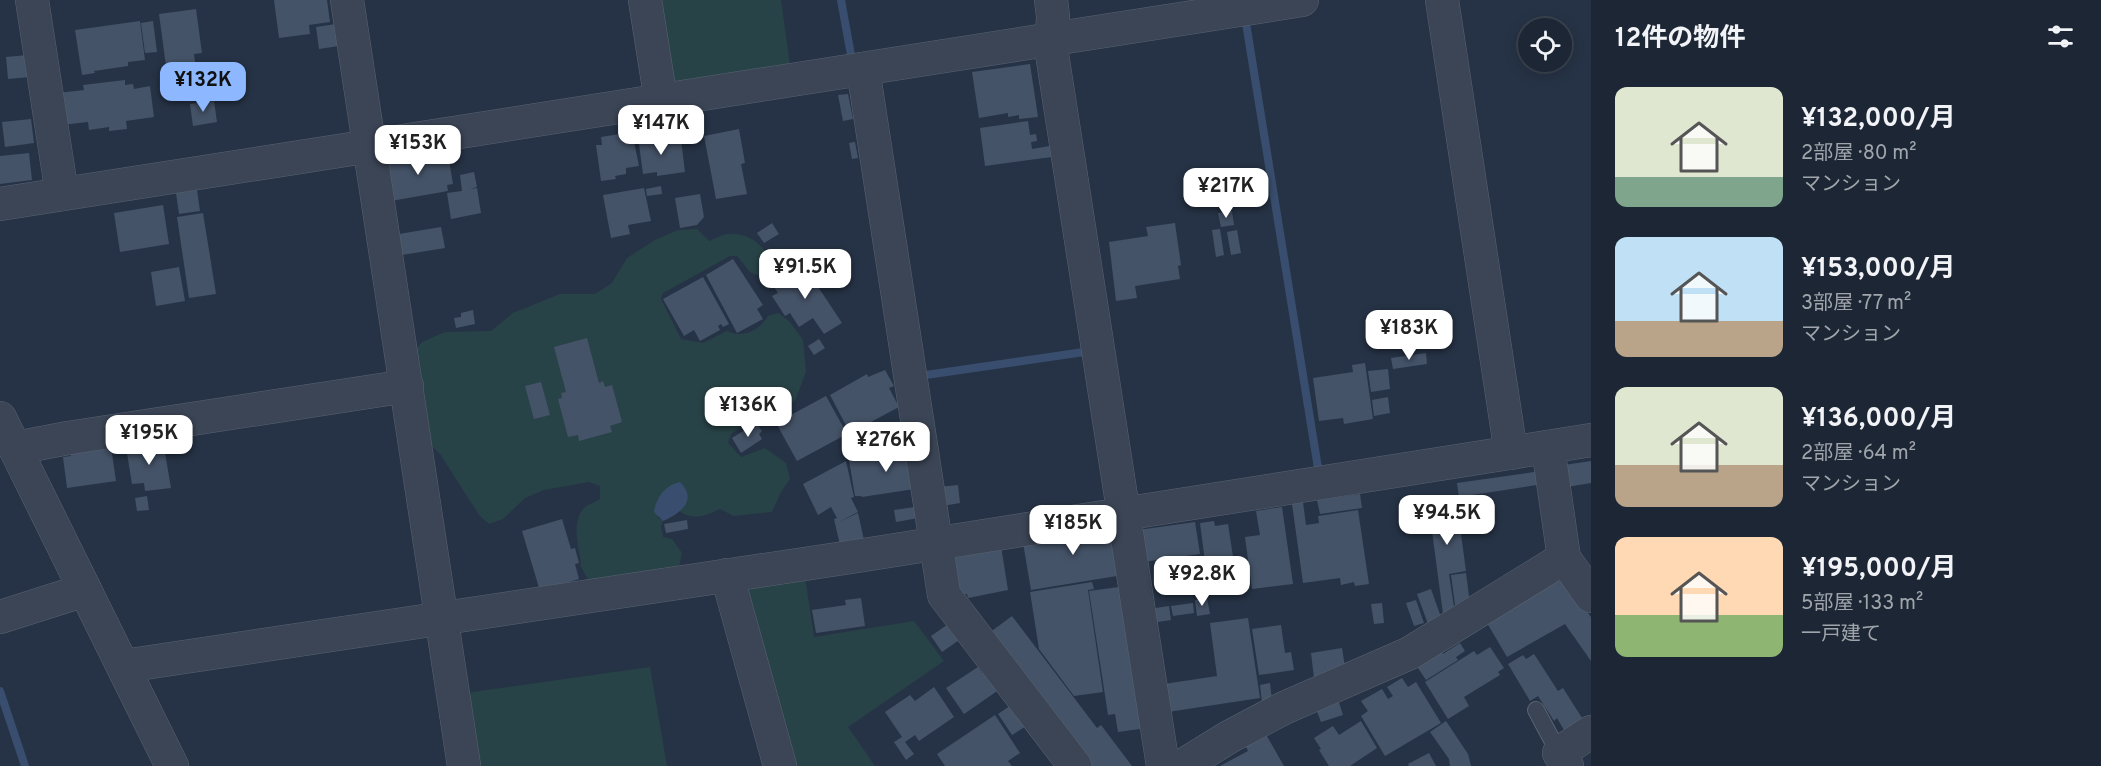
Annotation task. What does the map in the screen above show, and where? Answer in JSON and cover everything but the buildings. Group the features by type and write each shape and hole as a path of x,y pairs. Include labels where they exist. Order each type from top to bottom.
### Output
{"street":[{"path":"32,0 62,194"},
{"path":"347,0 464,766"},
{"path":"645,0 661,101"},
{"path":"1051,0 1052,54 1163,766"},
{"path":"0,204 1302,0"},
{"path":"1442,0 1511,453"},
{"path":"863,69 944,595 1075,766"},
{"path":"16,448 407,386"},
{"path":"0,418 172,766"},
{"path":"124,666 937,543 1591,440"},
{"path":"1548,447 1563,558 1591,596"},
{"path":"1182,766 1229,736 1284,708 1410,652 1563,558"},
{"path":"727,575 780,766"},
{"path":"0,617 85,590"},
{"path":"1563,759 1591,732"}],"lane":[{"path":"1536,710 1563,759"}],"green space":[{"path":"652,0 781,0 790,65 665,84"},
{"path":"697,229 709,241 727,234 750,238 762,247 772,267 760,276 750,272 737,256 730,256 663,293 661,299 681,339 703,343 727,331 739,334 750,332 768,316 778,313 789,321 803,340 806,372 795,401 776,414 753,420 731,434 728,443 741,457 765,448 786,463 790,479 772,512 734,516 720,509 694,517 679,511 687,502 657,517 663,521 661,527 663,537 672,539 682,553 679,566 595,584 587,578 580,565 577,528 583,509 600,499 600,486 589,482 544,490 525,498 503,519 489,524 479,515 440,454 423,437 412,353 422,342 445,332 491,331 513,313 560,294 595,294 612,283 627,258 655,240 678,230"},
{"path":"804,570 814,637 914,621 944,661 848,727 875,766 795,766 748,591 753,579"},
{"path":"650,667 667,766 470,766 459,694"}],"water":[{"path":"680,482 687,495 685,505 676,514 663,521 654,512 657,502 666,489"}],"waterway":[{"path":"841,0 851,55"},
{"path":"1246,23 1319,474"},
{"path":"919,376 1084,352"},
{"path":"0,691 25,766"}]}
